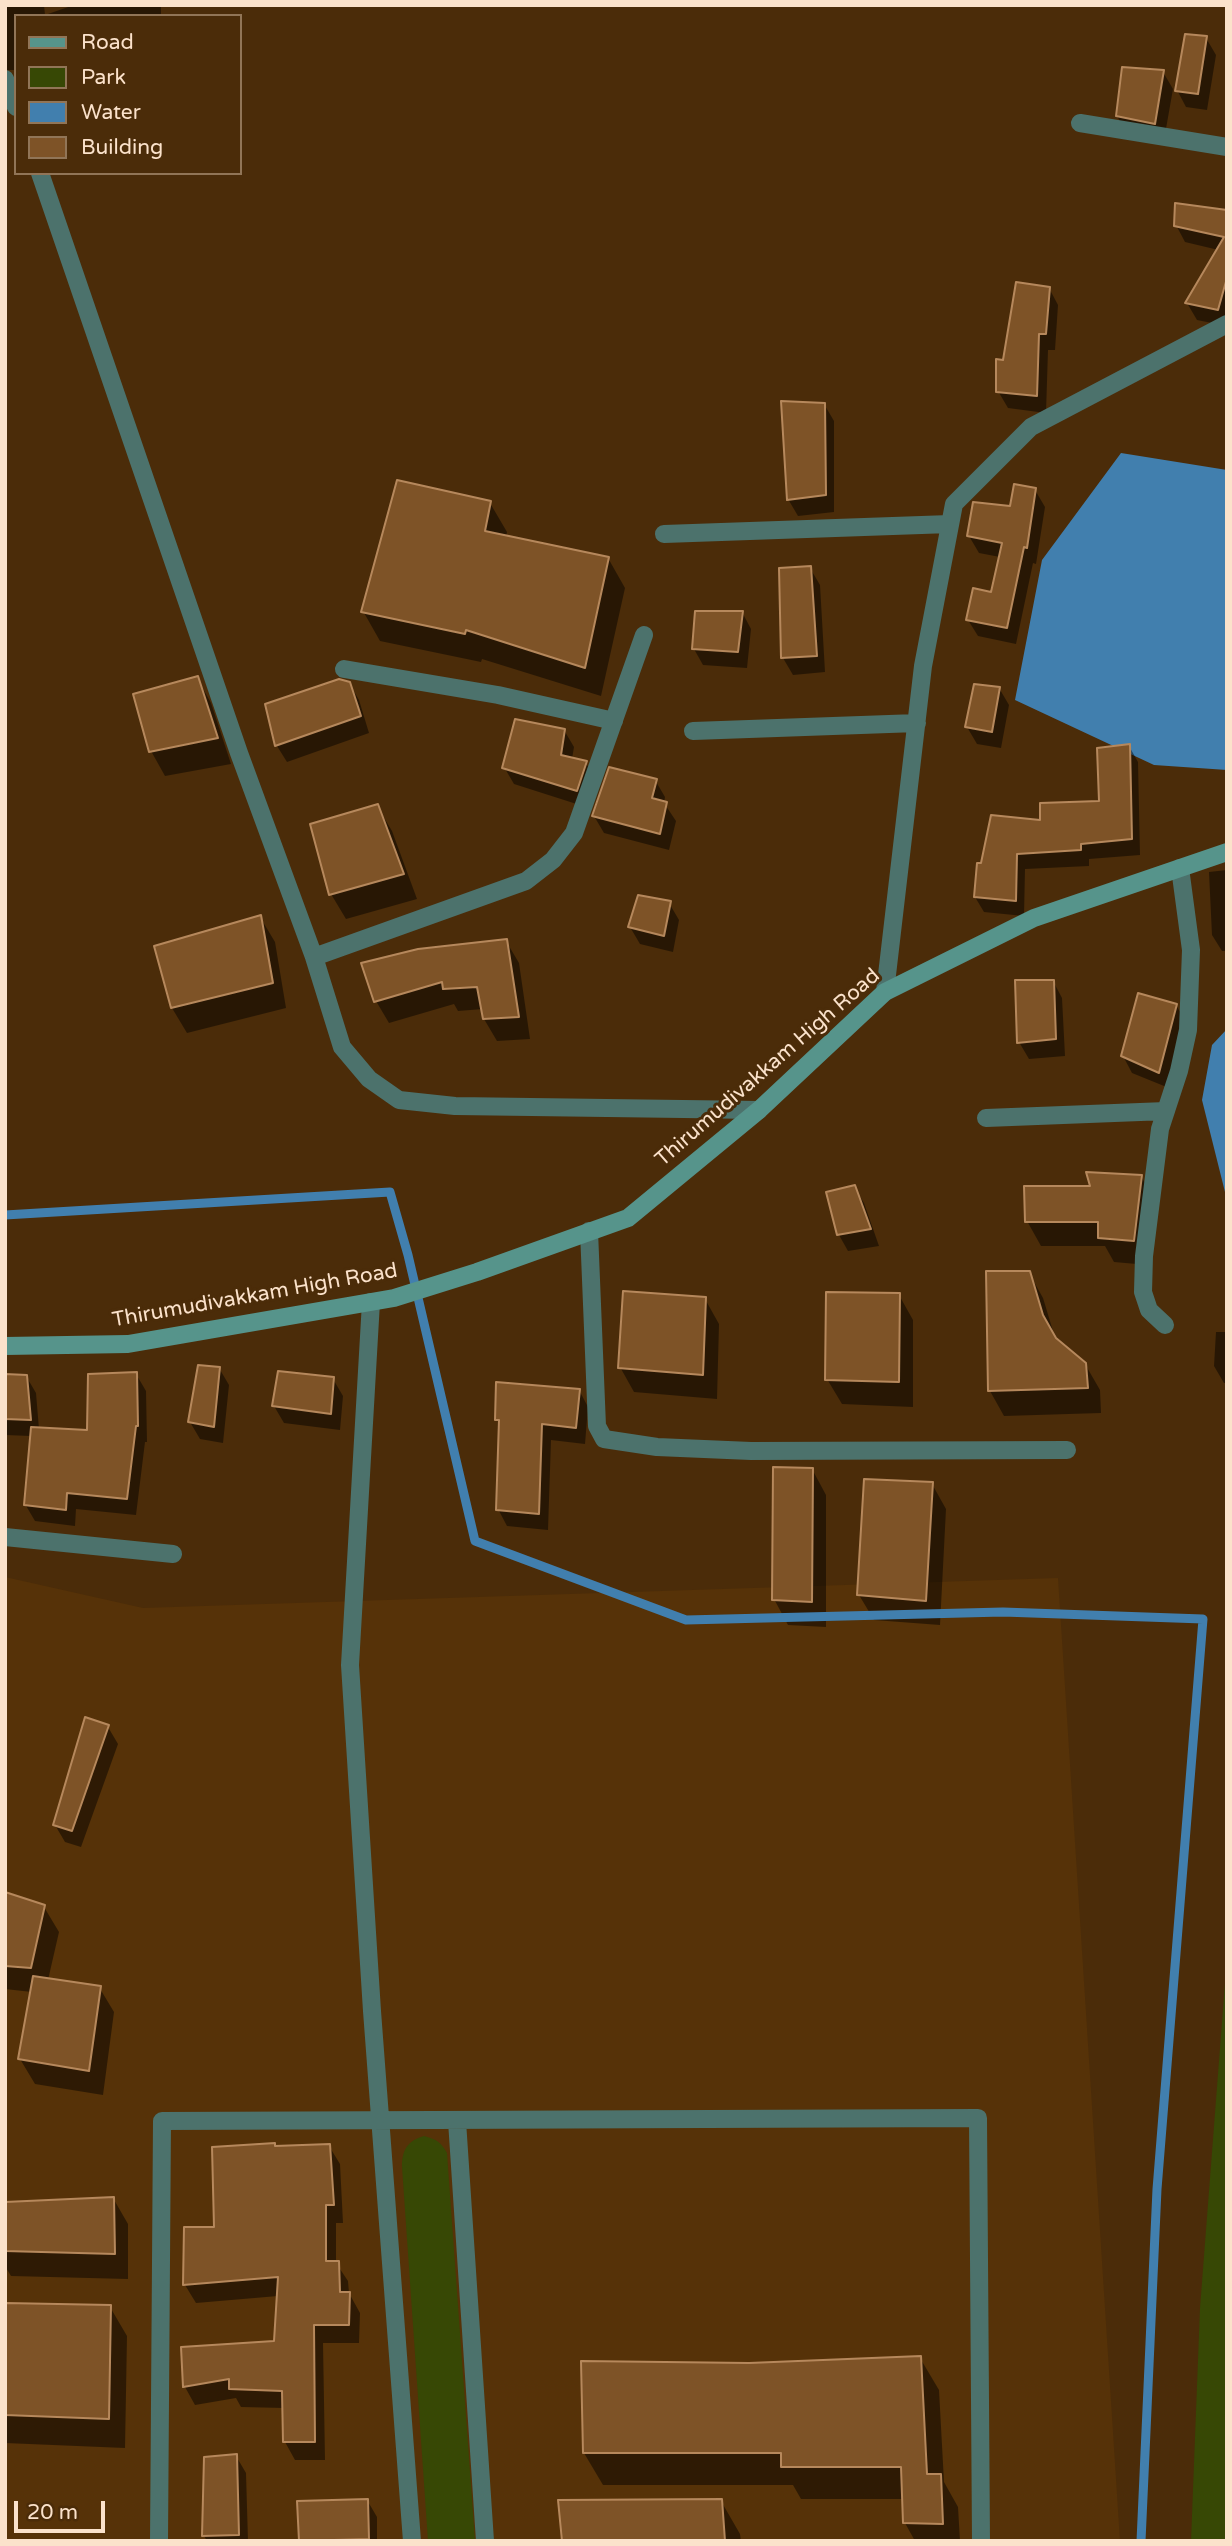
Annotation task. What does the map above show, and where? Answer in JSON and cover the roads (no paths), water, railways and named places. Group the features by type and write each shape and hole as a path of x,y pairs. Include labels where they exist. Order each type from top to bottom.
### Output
{"street":[{"path":"5,79 14,102"},
{"path":"1080,123 1227,147"},
{"path":"41,175 239,752 314,957 342,1047 369,1079 399,1100 455,1106 759,1110"},
{"path":"885,992 923,666 954,503 1031,427 1227,324"},
{"path":"664,534 950,524"},
{"path":"314,957 526,881 553,860 574,833 644,635"},
{"path":"344,669 498,695 614,721"},
{"path":"693,731 917,723"},
{"name":"Thirumudivakkam High Road","path":"5,1346 128,1344 371,1302 477,1272 628,1218 759,1110 885,992 1034,918 1227,852"},
{"path":"1165,1325 1149,1310 1143,1292 1144,1256 1160,1129 1179,1071 1188,1030 1191,950 1180,868"},
{"path":"986,1118 1166,1111"},
{"path":"589,1231 597,1426 604,1439 657,1447 751,1451 1067,1450"},
{"path":"371,1302 350,1665 372,2011 412,2541"},
{"path":"5,1537 173,1554"},
{"path":"159,2541 162,2121 978,2118 981,2541"},
{"path":"457,2120 485,2541"}],"water":[{"path":"1121,453 1227,470 1227,770 1154,765 1015,700 1042,560"},
{"path":"1227,1029 1227,1200 1202,1100 1212,1045"}],"waterway":[{"path":"5,1215 390,1192 408,1255 475,1541 686,1620 1003,1612 1203,1619 1157,2189 1141,2541"}]}
